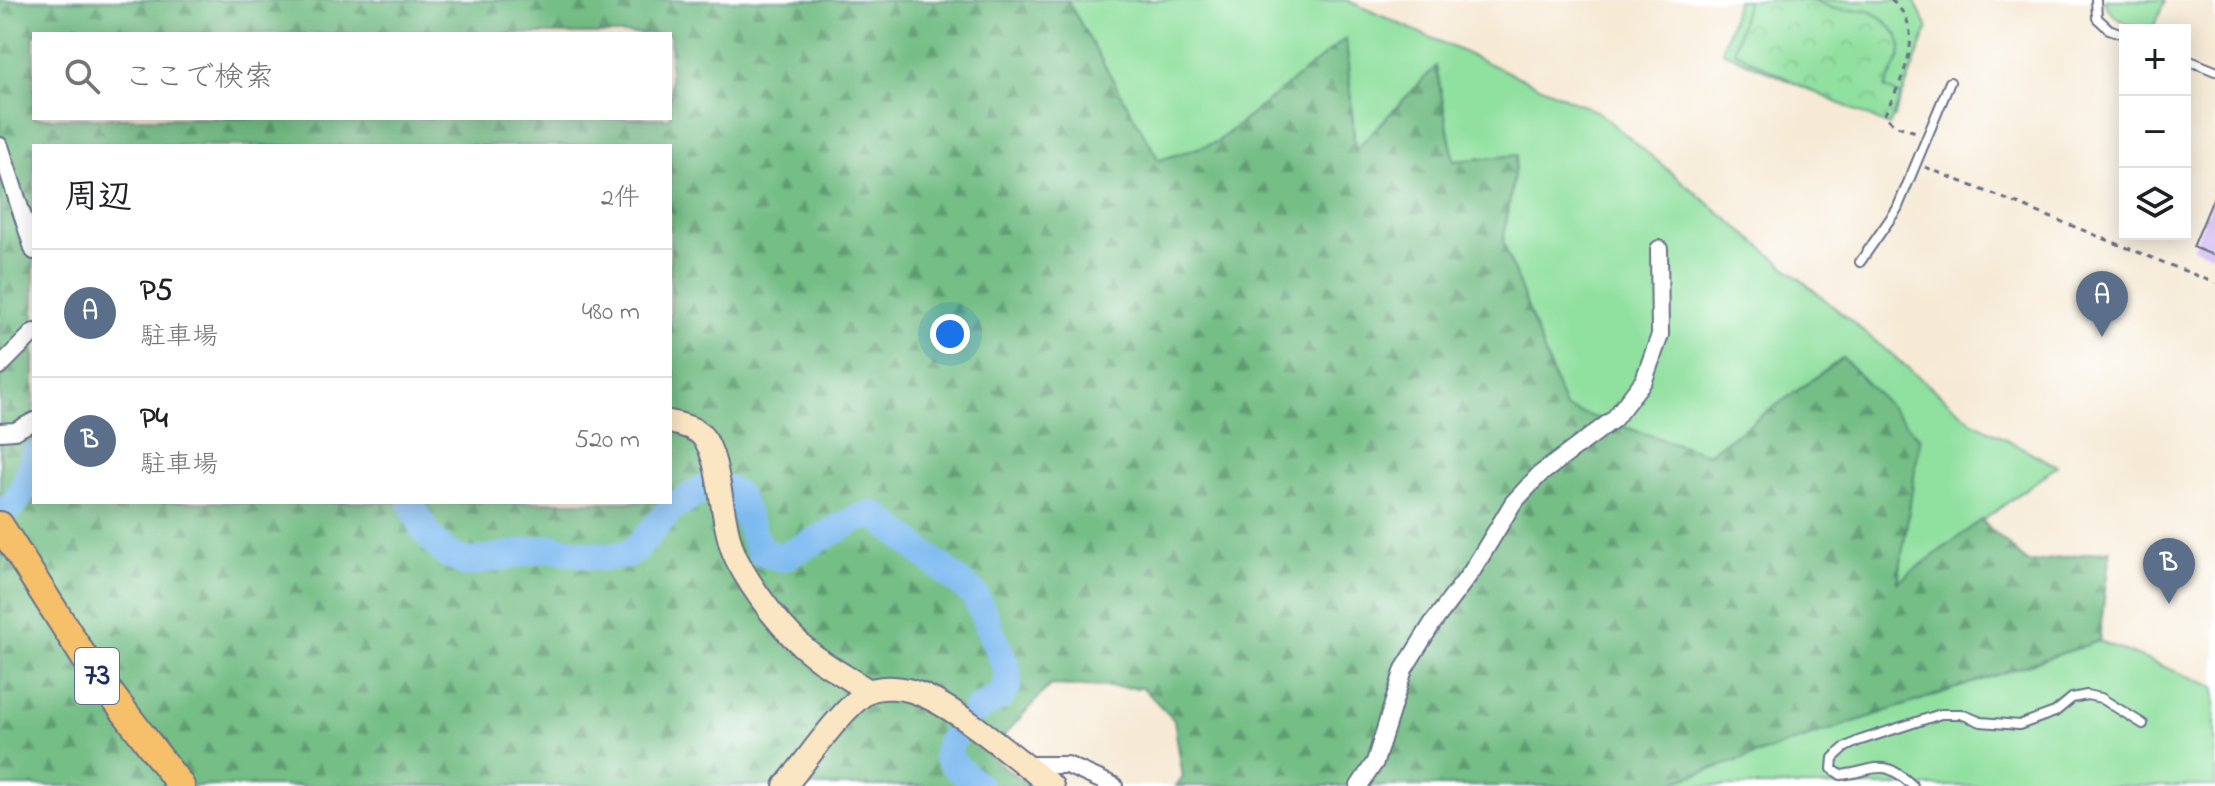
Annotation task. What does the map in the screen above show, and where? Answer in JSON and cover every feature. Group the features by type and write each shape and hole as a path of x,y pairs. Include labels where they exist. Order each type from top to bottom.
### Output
{"main road":[{"name":"73","path":"0,525 91,668 181,786"}],"street":[{"path":"0,146 32,245"},
{"path":"1359,786 1375,762 1404,669 1432,624 1472,571 1513,503 1539,475 1614,419 1644,380 1660,335 1659,249"},
{"path":"0,366 32,334"},
{"path":"0,374 32,346"},
{"path":"0,432 15,431 32,422"},
{"path":"672,423 689,427 702,436 711,451 725,525 736,558 756,589 792,636 869,691"},
{"path":"785,786 849,709 869,691 894,687 920,693 959,717 1052,786"},
{"path":"1024,765 1067,765 1114,786"}],"lane":[{"path":"2096,0 2097,18 2109,29 2119,33"},
{"path":"2191,61 2215,71"},
{"path":"1860,262 1897,209 1950,82"},
{"path":"1913,786 1888,767 1841,775 1832,769 1833,758 1858,741 1941,714 1961,714 1981,722 2019,725 2055,712 2072,698 2087,695 2101,698 2143,724"}],"path":[{"path":"1891,0 1911,27 1911,47 1884,116 1897,126 1928,136"},
{"path":"1917,163 2215,283"}],"green space":[{"path":"0,0 1067,0 1159,160 1217,142 1346,38 1355,150 1436,66 1454,161 1517,155 1503,242 1565,408 1708,454 1843,358 1920,438 1898,582 1981,520 2028,563 2110,550 2099,641 1660,786 1176,786 1183,777 1174,720 1143,688 1050,685 987,754 1029,786 0,786"},
{"path":"1067,0 1346,0 1598,112 1973,422 2057,466 1898,583 1919,438 1843,358 1708,454 1565,408 1503,242 1517,155 1454,161 1436,67 1355,151 1346,39 1217,142 1158,161"},
{"path":"1737,0 1914,0 1928,28 1894,117 1801,86 1722,51"},
{"path":"1747,0 1813,0 1834,9 1869,11 1882,18 1897,34 1901,46 1900,57 1885,88 1901,96 1889,126 1734,51"},
{"path":"2105,0 2165,0 2155,24 2125,23 2105,4"},
{"path":"2099,641 2215,687 2215,786 1661,786"}],"building":[{"path":"2215,194 2215,256 2193,247"}],"waterway":[{"path":"0,512 19,497 32,462"},
{"path":"412,504 425,531 444,552 465,563 551,548 602,557 627,555 638,547 672,507 705,488"},
{"path":"727,489 738,496 760,551 782,558 860,517 876,515 975,595 1007,669 1008,685 1001,696 976,710"},
{"path":"957,732 950,742 947,755 978,786"}],"place":[{"name":"P5","path":"2102,337"},
{"name":"P4","path":"2169,604"}]}
